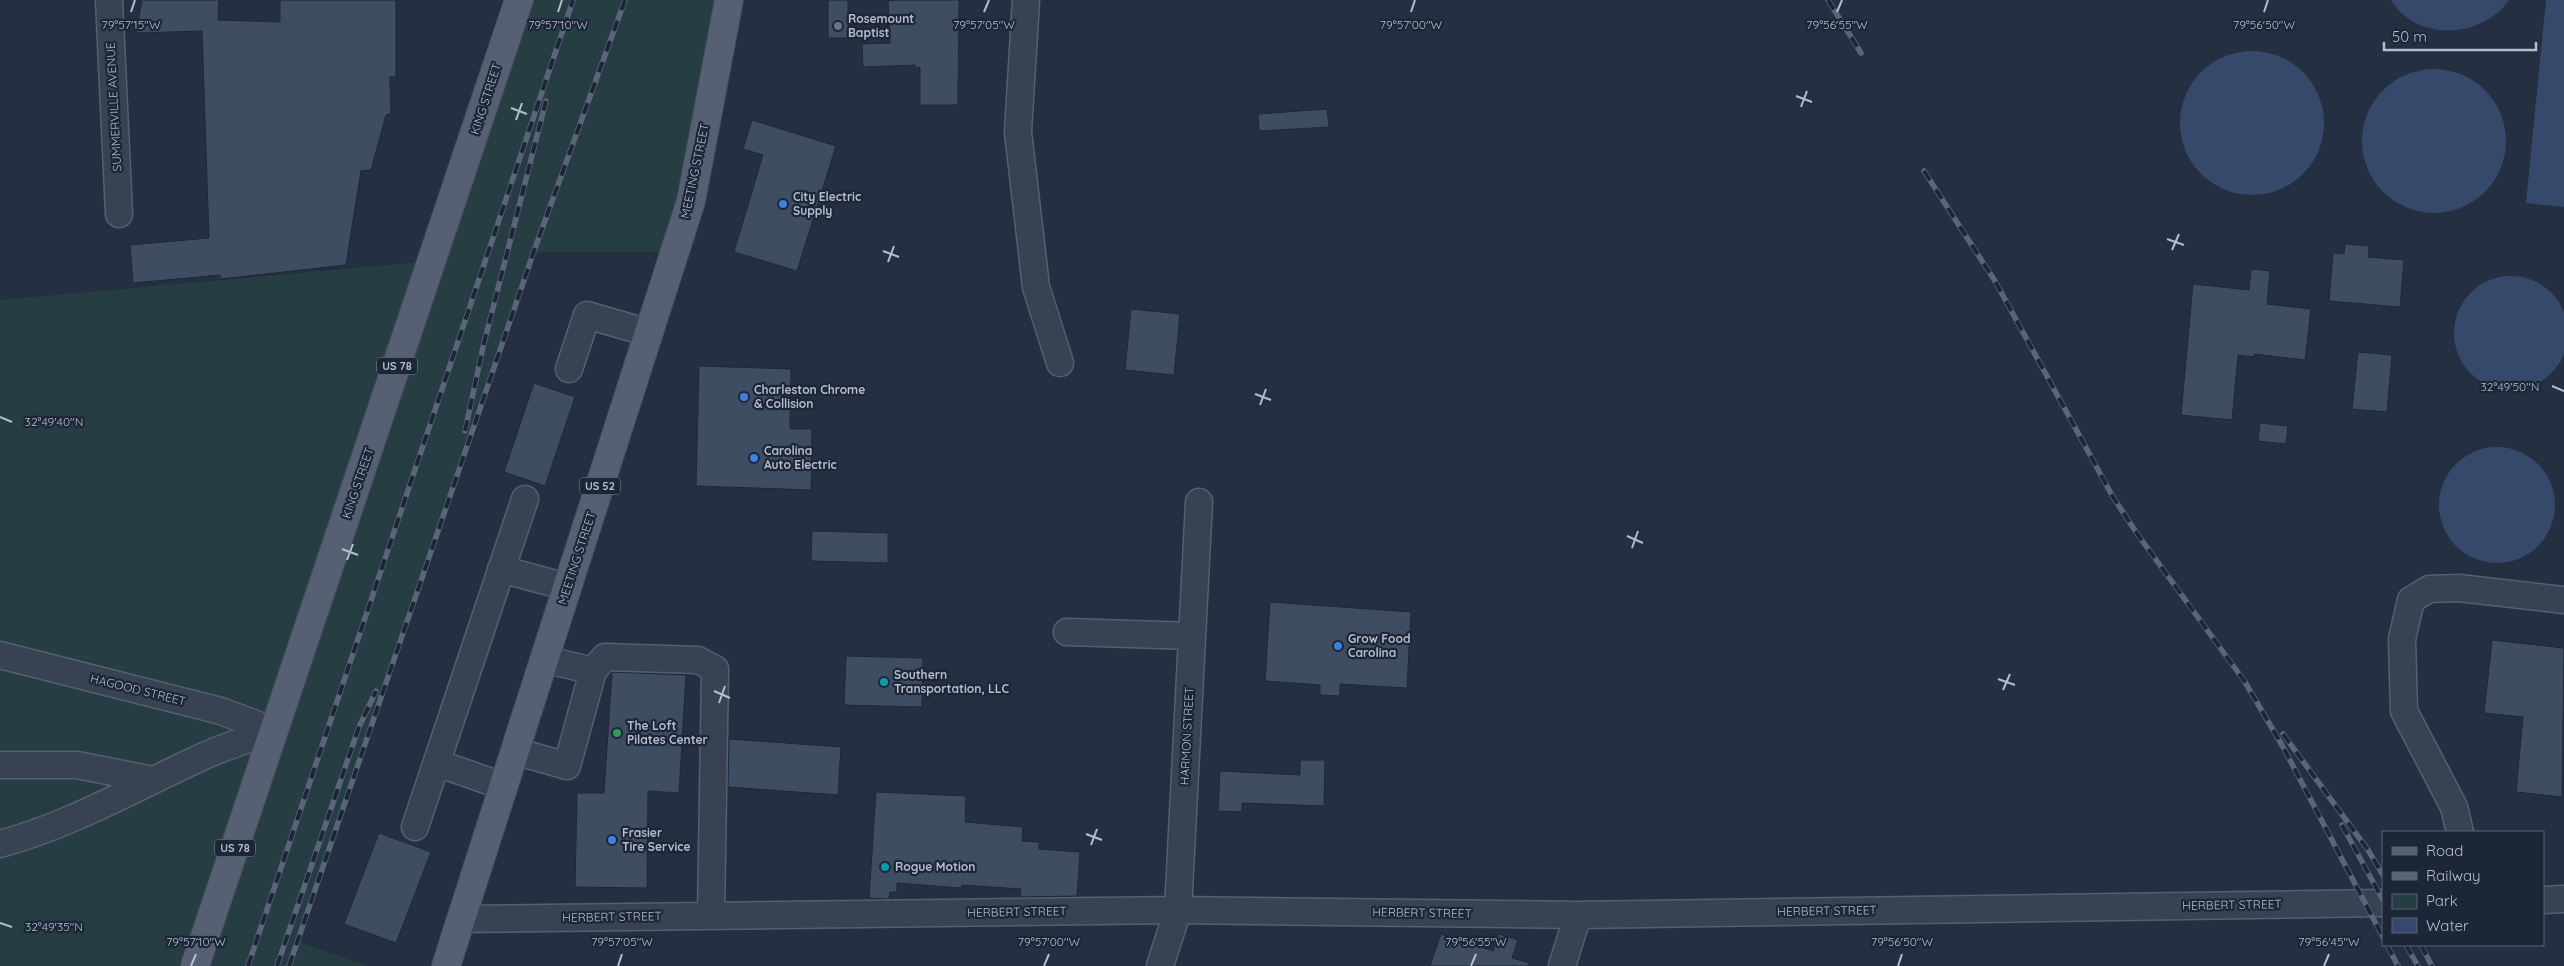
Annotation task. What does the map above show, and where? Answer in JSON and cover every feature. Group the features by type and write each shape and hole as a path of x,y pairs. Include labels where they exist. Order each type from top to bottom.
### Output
{"main road":[{"name":"KING STREET","path":"195,966 519,0"},
{"name":"MEETING STREET","path":"446,966 691,201 729,0"}],"street":[{"name":"SUMMERVILLE AVENUE","path":"109,0 119,214"},
{"path":"1026,0 1018,132 1036,287 1060,363"},
{"path":"569,369 587,315 649,333"},
{"path":"415,827 525,499"},
{"name":"HARMON STREET","path":"1160,966 1178,910 1198,502"},
{"path":"501,569 567,587"},
{"path":"2460,831 2454,807 2404,711 2402,639 2411,600 2429,589 2459,588 2564,600"},
{"path":"1066,632 1192,636"},
{"name":"HAGOOD STREET","path":"0,655 221,712 274,731"},
{"path":"515,751 567,766 593,670 605,657 698,660 715,669 711,916"},
{"path":"544,659 593,670"},
{"path":"0,844 21,838 95,808 205,756 274,731"},
{"path":"437,763 503,786"},
{"path":"0,765 77,765 153,780"},
{"path":"2544,900 2564,900"},
{"name":"HERBERT STREET","path":"461,919 1178,910 1578,915 2382,903"},
{"path":"1562,966 1578,915"}],"green space":[{"path":"519,0 729,0 675,252 534,252 298,942 368,966 0,966 0,300 432,261"}],"water":[{"path":"2391,0 2509,0 2498,13 2483,22 2467,28 2450,30 2433,29 2417,23 2402,14"},
{"path":"2546,0 2564,0 2564,207 2526,203"},
{"path":"2252,51 2280,56 2303,72 2319,95 2324,123 2319,151 2303,174 2280,190 2252,195 2224,190 2201,174 2185,151 2180,123 2185,95 2201,72 2224,56"},
{"path":"2434,69 2462,74 2485,90 2501,113 2506,141 2501,169 2485,192 2462,208 2434,213 2406,208 2383,192 2367,169 2362,141 2367,113 2383,90 2406,74"},
{"path":"2511,276 2533,280 2543,285 2559,301 2564,311 2564,355 2559,365 2543,381 2533,386 2511,390 2489,386 2479,381 2463,365 2458,355 2454,333 2458,311 2463,301 2479,285 2489,280"},
{"path":"2497,447 2519,452 2538,464 2550,483 2555,505 2550,527 2538,546 2519,558 2497,563 2475,558 2456,546 2444,527 2439,505 2444,483 2456,464 2475,452"}],"building":[{"path":"142,0 219,0 218,20 280,22 280,0 396,0 396,77 390,77 391,113 386,115 371,170 361,171 346,265 221,279 220,275 133,283 130,245 209,238 202,31 136,33"},
{"path":"828,0 848,0 848,38 828,38"},
{"path":"959,0 958,105 920,105 920,67 915,68 915,65 863,67 862,44 890,43 888,1"},
{"path":"1327,109 1329,127 1259,131 1258,114"},
{"name":"City Electric Supply","path":"752,120 836,146 797,271 734,252 763,155 743,149"},
{"path":"2345,244 2369,246 2368,257 2404,260 2400,307 2329,301 2333,253 2344,254"},
{"path":"2251,269 2270,271 2267,304 2311,309 2305,360 2254,354 2254,357 2238,355 2232,420 2181,415 2193,284 2249,290"},
{"path":"1131,309 1180,314 1174,375 1125,370"},
{"path":"2358,352 2392,355 2387,412 2352,409"},
{"path":"699,366 791,369 790,429 812,429 811,490 696,486"},
{"path":"534,383 575,397 545,486 504,472"},
{"path":"2260,423 2288,426 2286,444 2258,441"},
{"path":"812,531 888,533 888,563 811,561"},
{"name":"Grow Food Carolina","path":"1270,602 1411,612 1407,688 1340,684 1340,696 1320,695 1320,685 1265,681"},
{"path":"2492,640 2564,648 2562,797 2516,792 2523,717 2484,713"},
{"name":"Southern Transportation, LLC","path":"846,656 923,658 922,707 844,705"},
{"path":"612,672 686,675 679,793 648,791 647,888 575,887 577,793 604,793"},
{"path":"729,739 841,747 838,795 728,787"},
{"path":"1300,760 1325,760 1324,806 1242,803 1242,812 1218,811 1220,771 1300,775"},
{"path":"876,792 966,796 965,822 1023,827 1022,841 1039,842 1039,849 1080,852 1077,896 1020,897 1021,889 962,885 961,888 897,883 897,892 890,892 889,899 869,898"},
{"path":"379,833 431,852 396,943 344,924"},
{"path":"1441,934 1493,951 1499,934 1518,940 1512,958 1529,963 1528,966 1430,966"}],"railway":[{"path":"248,966 573,0"},
{"path":"289,966 534,251 625,0"},
{"path":"1828,0 1861,53"},
{"path":"465,431 483,347 546,101"},
{"path":"1924,171 1995,281 2113,497 2138,535 2245,682 2283,747 2382,935"},
{"path":"277,966 359,727 376,691"},
{"path":"2283,734 2368,850 2382,873"},
{"path":"2342,825 2382,898"},
{"path":"2388,946 2398,966"},
{"path":"2407,946 2418,966"},
{"path":"2422,946 2432,966"}],"place":[{"name":"Rosemount Baptist","path":"838,26"},
{"name":"City Electric Supply","path":"783,204"},
{"name":"Charleston Chrome & Collision","path":"744,397"},
{"name":"Carolina Auto Electric","path":"754,458"},
{"name":"Grow Food Carolina","path":"1338,646"},
{"name":"Southern Transportation, LLC","path":"884,682"},
{"name":"The Loft Pilates Center","path":"617,733"},
{"name":"Frasier Tire Service","path":"612,840"},
{"name":"Rogue Motion","path":"885,867"}]}
